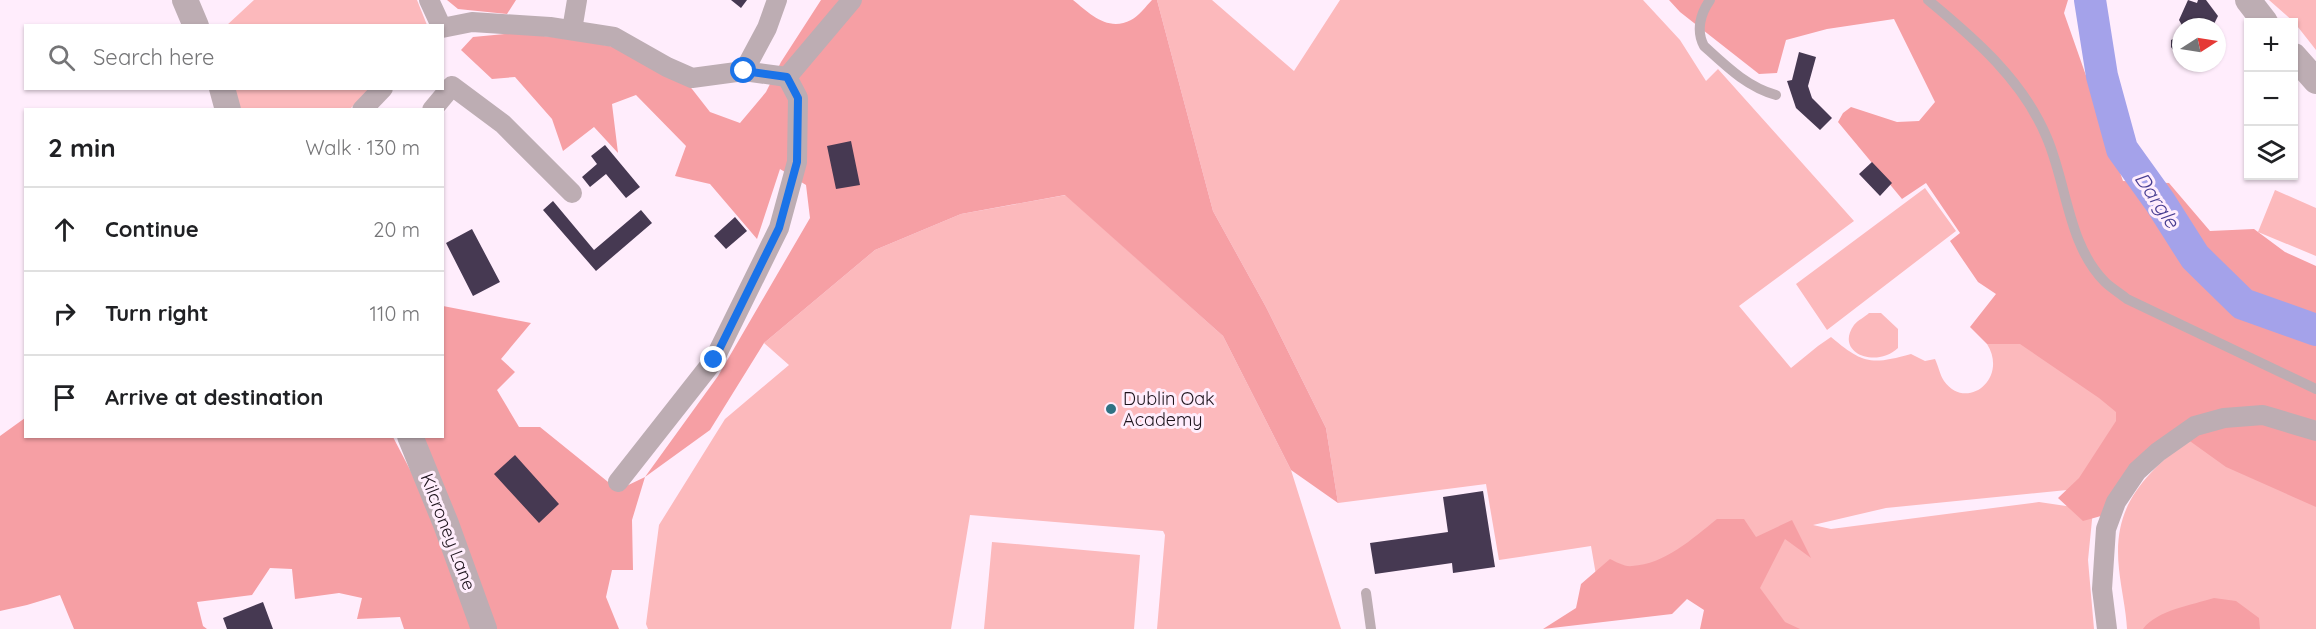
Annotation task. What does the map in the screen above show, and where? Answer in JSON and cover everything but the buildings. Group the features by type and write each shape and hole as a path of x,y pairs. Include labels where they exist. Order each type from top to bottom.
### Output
{"street":[{"path":"185,0 195,24"},
{"path":"429,0 441,24"},
{"path":"572,30 577,0"},
{"path":"744,71 767,28 777,0"},
{"path":"787,77 852,0"},
{"path":"2248,0 2262,18"},
{"path":"444,27 472,22 572,30 614,36 667,67 692,78 744,71 787,77"},
{"path":"2298,61 2316,81"},
{"path":"618,482 714,360 779,228 797,162 798,98 787,77"},
{"path":"434,108 452,86 503,124 572,193"},
{"path":"223,90 227,108"},
{"path":"364,108 381,90"},
{"path":"2108,629 2102,589 2106,529 2116,502 2138,471 2158,452 2195,426 2224,418 2264,415 2316,431"},
{"name":"Kilcroney Lane","path":"411,438 446,524 484,629"}],"lane":[{"path":"1710,0 1703,10 1700,29 1700,38 1704,46 1747,82 1761,91 1776,95"},
{"path":"1928,0 1973,37 2013,80 2034,113 2047,138 2072,221 2086,256 2105,282 2127,299 2316,389"},
{"path":"1366,593 1371,629"}],"shaded area":[{"path":"254,0 417,0 427,24 228,24"},
{"path":"447,0 516,0 507,14 458,9"},
{"path":"821,0 1073,0 1100,20 1115,24 1131,20 1152,0 1157,0 1213,211 1266,307 1326,428 1338,503 1291,470 1223,336 1065,195 961,214 875,250 764,343 710,430 645,477 718,376 810,218 806,185 780,169 757,239 710,184 675,176 686,146 636,95 612,104 618,153 594,127 563,151 552,119 515,77 492,79 461,50 473,37 516,33 571,39 620,48 685,80 710,112 740,123 766,92 781,62"},
{"path":"1157,0 1212,0 1294,71 1340,0 1643,0 1680,40 1706,81 1718,69 1854,221 1739,306 1791,368 1831,337 1851,353 1868,360 1886,360 1911,354 1925,361 1935,359 1941,376 1953,390 1963,393 1973,392 1989,379 1993,369 1992,357 1987,344 2023,343 2099,396 2122,415 2077,489 1886,508 1813,525 1831,529 2039,502 2093,510 2088,560 2094,629 1785,629 1754,590 1596,575 1591,546 1499,560 1486,484 1338,503 1326,428 1266,307 1213,211"},
{"path":"1669,0 2068,0 2064,13 2123,181 2169,183 2210,231 2254,229 2285,252 2316,266 2316,507 2226,467 2187,439 2170,437 2101,516 2083,521 2058,498 2079,478 2116,421 2116,412 2020,344 1987,344 1970,327 1996,294 1978,282 1950,241 1960,233 1926,183 1902,199 1838,122 1843,113 1851,107 1897,122 1919,121 1935,102 1894,19 1827,29 1786,40 1777,73 1759,74 1680,12"},
{"path":"2269,0 2316,0 2316,50 2298,27 2298,18 2289,18"},
{"path":"221,90 369,90 351,108 230,108"},
{"path":"1925,188 1956,231 1827,330 1796,284"},
{"path":"2275,190 2316,208 2316,256 2258,232"},
{"path":"1066,195 1223,336 1291,470 1341,629 1157,629 1165,535 1163,531 970,515 951,629 648,629 646,624 659,525 725,419 789,365 764,343 875,250 961,214"},
{"path":"444,306 531,323 501,359 515,372 497,390 519,427 540,427 618,490 645,477 632,520 633,570 612,570 606,597 619,629 495,629 421,438 444,438"},
{"path":"1869,313 1881,313 1898,329 1898,348 1889,354 1879,357 1860,355 1849,343 1849,335 1854,325"},
{"path":"24,419 24,438 394,438 432,512 473,629 404,629 400,617 357,619 362,598 339,593 295,599 292,569 270,568 252,595 197,602 203,626 207,629 74,629 60,595 0,611 0,436"},
{"path":"2187,439 2316,499 2316,629 2127,629 2119,569 2120,527 2126,510 2144,480"},
{"path":"1717,519 1744,519 1756,537 1792,520 1811,558 1785,539 1760,588 1785,622 1800,629 1700,629 1704,610 1687,599 1672,614 1543,629 1576,608 1581,584 1610,559 1629,566 1656,561 1678,549"},
{"path":"992,542 1140,555 1134,629 984,629"},
{"path":"2214,598 2236,601 2259,618 2260,629 2143,629 2149,622 2166,613"}],"waterway":[{"name":"Dargle","path":"2090,0 2102,76 2122,149 2160,202 2195,257 2243,304 2316,330"}],"place":[{"name":"Dublin Oak Academy","path":"1111,409"}],"route":[{"path":"714,360 779,228 797,162 798,98 787,77 744,71"}]}
